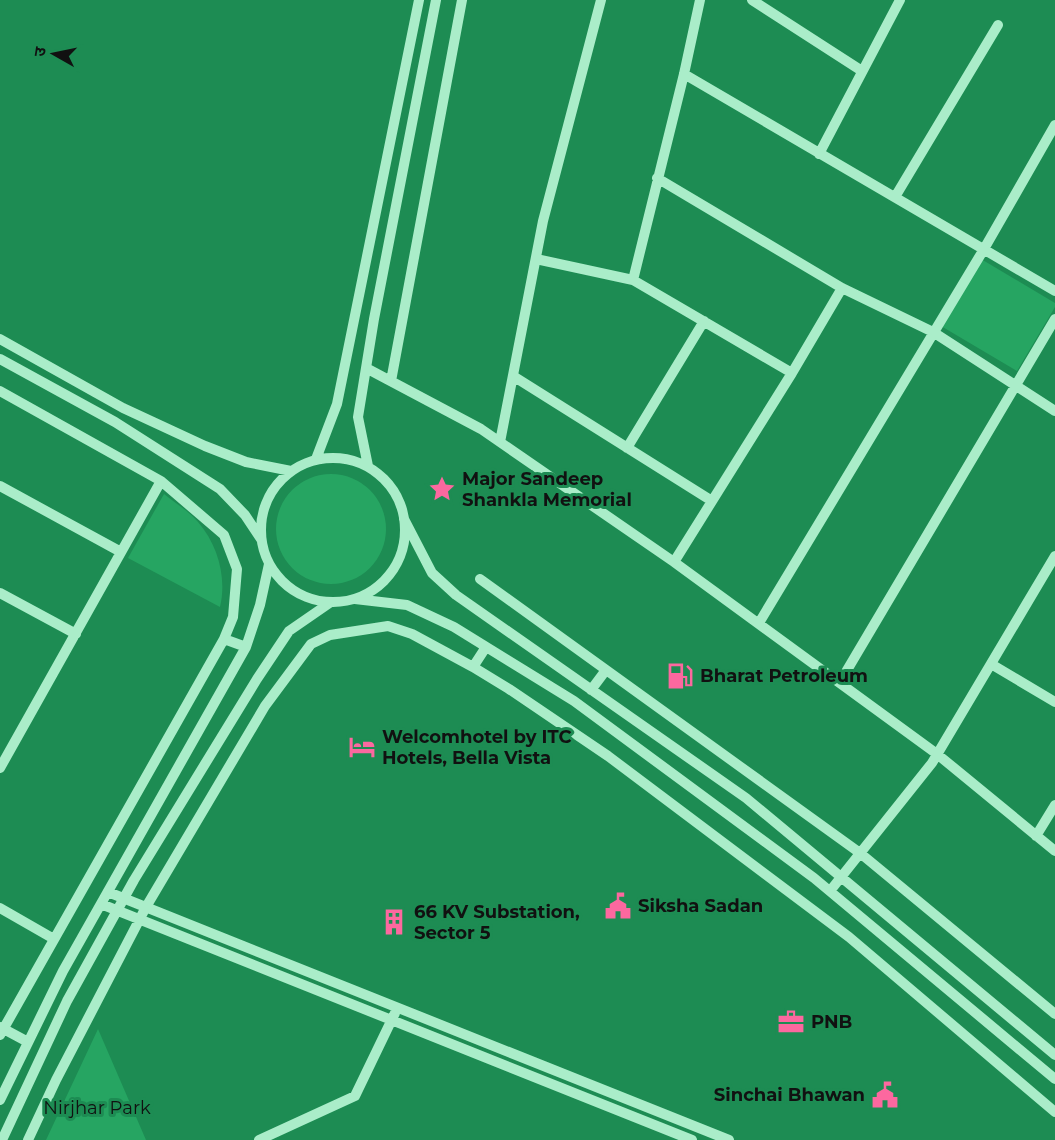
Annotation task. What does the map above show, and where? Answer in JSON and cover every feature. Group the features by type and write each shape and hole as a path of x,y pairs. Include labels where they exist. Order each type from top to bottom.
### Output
{"street":[{"path":"316,459 337,404 419,0"},
{"path":"368,466 358,417 436,0"},
{"path":"391,381 462,0"},
{"path":"500,442 543,221 601,0"},
{"path":"633,280 700,0"},
{"path":"752,0 861,71"},
{"path":"819,154 900,0"},
{"path":"895,197 998,25"},
{"path":"684,74 1055,291"},
{"path":"759,623 984,249 1055,125"},
{"path":"657,178 842,288 933,332 1055,411"},
{"path":"536,259 633,280 792,373"},
{"path":"674,562 792,373 842,288"},
{"path":"840,682 1055,319"},
{"path":"627,448 704,321"},
{"path":"0,339 123,408 205,446 246,462 291,471"},
{"path":"0,359 115,422 220,489 245,515 262,539"},
{"path":"366,368 481,429 674,562 938,754 1055,851"},
{"path":"513,376 712,501"},
{"path":"0,391 161,481 224,535 237,569 233,617 224,639 1,1030 28,1042"},
{"path":"1055,1055 746,798 456,595 432,573 404,519 397,496 383,477 368,466 342,458 316,459 291,471 272,491 261,524 262,539 269,564 284,583 300,594 316,600 331,602 355,598 407,605 454,627 574,701 830,891 1055,1079"},
{"path":"0,768 161,481"},
{"path":"0,486 121,552"},
{"path":"355,598 381,584 398,562 405,536 404,519"},
{"path":"830,891 938,754 1055,556"},
{"path":"0,1100 63,971 246,647 260,605 269,564"},
{"path":"480,579 860,854 1055,1014"},
{"path":"0,593 76,634"},
{"path":"2,1140 67,1001 124,898 257,679 289,631 331,602"},
{"path":"28,1140 56,1080 146,907 265,706 311,644 330,635 388,626 412,634 473,667 608,756 826,919 1055,1112"},
{"path":"224,639 246,647"},
{"path":"473,667 486,646"},
{"path":"991,664 1055,702"},
{"path":"591,690 606,670"},
{"path":"204,766 221,778"},
{"path":"1036,836 1055,805"},
{"path":"108,892 729,1140"},
{"path":"101,904 676,1137 690,1140 695,1126"},
{"path":"0,908 54,939"},
{"path":"259,1140 355,1096 398,1008"},
{"path":"676,1137 682,1121"}],"green space":[{"path":"981,259 1055,303 1055,307 1017,371 941,326"},
{"path":"331,474 352,478 370,490 382,508 386,529 382,550 370,568 352,580 331,584 310,580 292,568 280,550 276,529 280,508 292,490 310,478"},
{"path":"164,494 194,518 205,531 216,551 222,585 220,607 128,558"},
{"name":"Nirjhar Park","path":"98,1029 146,1140 46,1140"}],"place":[{"name":"Major Sandeep Shankla Memorial","path":"442,489"},
{"name":"Bharat Petroleum","path":"680,676"},
{"name":"Welcomhotel by ITC Hotels, Bella Vista","path":"362,747"},
{"name":"Siksha Sadan","path":"618,906"},
{"name":"66 KV Substation, Sector 5","path":"394,922"},
{"name":"PNB","path":"791,1022"},
{"name":"Sinchai Bhawan","path":"885,1095"}]}
